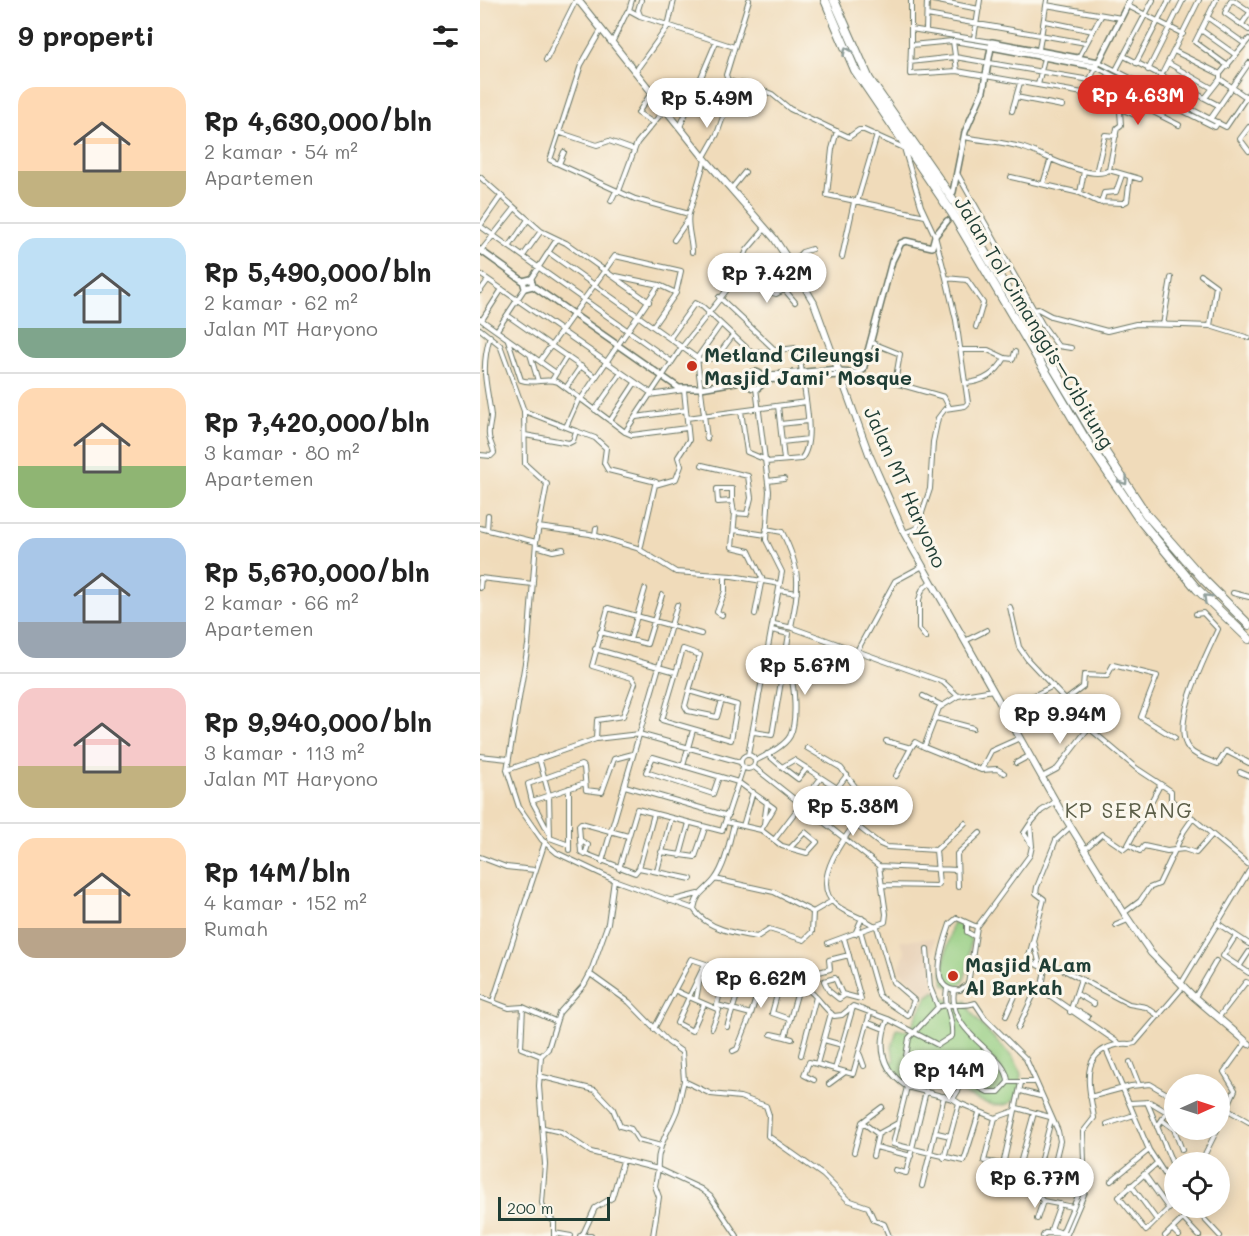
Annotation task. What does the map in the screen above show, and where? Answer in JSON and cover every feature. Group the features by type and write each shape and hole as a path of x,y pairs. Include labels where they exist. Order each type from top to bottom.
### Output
{"highway":[{"name":"Jalan Tol Cimanggis–Cibitung","path":"825,0 855,70 952,213 1084,437 1139,519 1197,589 1249,639"},
{"name":"Jalan Tol Cimanggis–Cibitung","path":"834,0 869,79 956,204 1092,432 1146,514 1205,581 1249,625"}],"main road":[{"name":"Jalan MT Haryono","path":"577,0 679,128 732,188 791,264 814,303 869,454 904,533 921,567 994,690 1084,850 1151,952 1194,998 1248,1043"}],"street":[{"path":"546,60 577,0"},
{"path":"632,0 628,10 668,26 734,47"},
{"path":"640,15 638,10 641,0"},
{"path":"635,72 668,26 674,0"},
{"path":"749,0 726,75 728,80 772,94 790,109 850,137 860,130 895,142 904,148 925,216 935,236 962,350 968,403 965,406 949,407 938,418 933,442 930,489 923,514 917,528 904,533"},
{"path":"911,0 910,62 913,76 957,71 1038,85 1083,93 1120,111 1138,116 1153,92 1198,1"},
{"path":"926,30 927,0"},
{"path":"933,0 979,9"},
{"path":"974,38 980,0"},
{"path":"1116,70 1153,0"},
{"path":"1136,63 1168,0"},
{"path":"1148,70 1184,0"},
{"path":"1216,0 1196,43 1228,66"},
{"path":"1242,24 1249,13 1232,0 1225,13 1249,30"},
{"path":"1039,50 1047,3 1101,16 1120,18"},
{"path":"1083,93 1129,3 1182,34"},
{"path":"611,44 627,12"},
{"path":"927,15 1086,43"},
{"path":"1079,57 1101,16"},
{"path":"1207,17 1245,44"},
{"path":"1044,21 1093,31"},
{"path":"911,29 974,38 1044,58 1097,64 1226,127 1248,96 1220,76 1174,51"},
{"path":"601,30 581,65 550,158 648,204 689,214"},
{"path":"1201,30 1236,56"},
{"path":"1205,98 1249,39"},
{"path":"911,45 953,40 1079,57 1116,70 1215,127 1218,122"},
{"path":"953,40 957,71"},
{"path":"679,128 716,42"},
{"path":"952,192 964,137 980,100 992,44"},
{"path":"910,62 955,57 1090,80 1179,125"},
{"path":"1124,57 1218,105"},
{"path":"1038,85 1044,58"},
{"path":"1168,63 1212,88"},
{"path":"1211,118 1249,63"},
{"path":"674,240 687,220 704,158 717,134 735,83"},
{"path":"1012,111 1020,83"},
{"path":"651,93 638,113 652,122"},
{"path":"1016,97 1062,106"},
{"path":"611,201 618,191 634,150 652,122 665,109"},
{"path":"1108,170 1117,127 1121,125 1120,111"},
{"path":"1248,130 1240,139 1249,151"},
{"path":"837,131 826,193 855,202 925,216"},
{"path":"558,132 597,145 609,141 634,150"},
{"path":"842,257 855,202 877,135"},
{"path":"1096,173 1104,135 1116,136"},
{"path":"964,137 1020,147 1084,171 1096,173 1108,170 1140,179"},
{"path":"559,164 564,152"},
{"path":"1043,184 1051,158"},
{"path":"1080,193 1084,171"},
{"path":"732,188 745,172"},
{"path":"956,173 1034,310 1057,344 1071,348"},
{"path":"1101,202 1104,193 1116,192 1122,175"},
{"path":"480,177 527,221 612,275 649,302"},
{"path":"1011,177 1080,193 1101,202 1126,202 1130,178"},
{"path":"501,196 480,226 672,362"},
{"path":"515,208 480,251 523,281 525,288"},
{"path":"687,220 692,252"},
{"path":"509,247 527,221"},
{"path":"747,380 751,373 755,372 763,378 839,372 857,373 863,370 892,261 899,246 904,241 932,247 935,236 946,221"},
{"path":"625,432 682,347 734,281 747,250 765,229"},
{"path":"523,256 541,231"},
{"path":"557,239 531,279 532,286 661,378 684,390"},
{"path":"791,264 802,252 812,249"},
{"path":"548,252 697,359 776,350 797,350 807,375 808,439 806,452 801,459 766,461 747,452 741,411"},
{"path":"540,361 616,256 680,270 682,273 676,292 653,326"},
{"path":"480,274 650,394 747,380"},
{"path":"612,275 659,285 676,292"},
{"path":"1201,275 1216,286 1210,326"},
{"path":"946,278 967,280 983,303 976,327"},
{"path":"1163,325 1171,278"},
{"path":"523,281 531,279"},
{"path":"480,291 488,280"},
{"path":"734,281 771,294 784,289 791,280"},
{"path":"566,428 580,399 659,285"},
{"path":"497,330 525,288 532,286"},
{"path":"502,289 481,319 556,373"},
{"path":"784,289 795,302"},
{"path":"721,295 776,350"},
{"path":"670,338 693,304 708,312 752,353"},
{"path":"1034,310 1038,309 1051,316 1107,331 1132,324 1210,326 1249,338"},
{"path":"507,315 596,377"},
{"path":"706,439 697,359 721,324"},
{"path":"480,329 500,347 524,411 525,464 547,484 538,527 528,645 507,770 519,807 545,842 557,853 614,880 694,909 703,919 732,931 757,936 769,929 804,940 812,932 813,912"},
{"path":"716,358 733,335"},
{"path":"480,455 491,456 494,453 489,435 491,420 489,403 482,390 484,354 490,336"},
{"path":"508,340 518,378 525,382 552,380 625,432 632,435 687,428"},
{"path":"869,342 900,354 896,383 944,397 949,407"},
{"path":"962,350 988,350 1013,359 1015,352"},
{"path":"530,354 538,381"},
{"path":"552,380 567,356"},
{"path":"966,383 980,382 989,377 1005,358"},
{"path":"566,388 581,366"},
{"path":"595,410 621,373"},
{"path":"763,378 756,388 770,506 766,535 782,570 754,732 748,754 754,764 879,866 957,870"},
{"path":"747,380 749,385 756,388"},
{"path":"610,421 635,383"},
{"path":"524,411 595,438 606,448 604,463 608,470 656,483 672,482 676,479 681,466 678,457 689,440 684,390"},
{"path":"687,418 806,402"},
{"path":"778,406 784,460"},
{"path":"636,417 686,410"},
{"path":"780,424 808,421"},
{"path":"525,435 569,442 573,441 576,431"},
{"path":"782,442 808,439"},
{"path":"702,465 749,477 751,503 747,514 735,513"},
{"path":"768,481 784,479"},
{"path":"640,550 656,483"},
{"path":"732,501 718,502 717,489 732,488 735,513 732,547 750,552 761,574 762,581 755,614"},
{"path":"487,530 488,515"},
{"path":"538,527 595,535 640,550 676,572 762,581 797,593"},
{"path":"480,528 553,551 563,549"},
{"path":"595,535 596,528"},
{"path":"766,529 783,532 797,569 793,628"},
{"path":"734,530 766,535"},
{"path":"857,651 895,581 921,567"},
{"path":"722,615 717,612 725,591 725,576"},
{"path":"480,588 481,578 533,584"},
{"path":"926,638 919,630 919,600 922,590 930,582"},
{"path":"630,640 645,589"},
{"path":"1233,593 1249,597"},
{"path":"600,632 647,644 662,595"},
{"path":"602,862 677,605"},
{"path":"1010,607 1019,647 1090,727 1123,758 1172,793 1171,800 1211,836 1249,865"},
{"path":"596,739 597,720 623,716 635,683 632,678 593,667 595,649 608,608 701,634"},
{"path":"1196,615 1203,613 1218,629 1190,698 1183,737 1190,750 1218,764 1226,751 1249,763"},
{"path":"773,627 793,628 943,682 958,696"},
{"path":"754,732 772,735 785,667 789,634 773,627"},
{"path":"965,641 987,630"},
{"path":"595,649 676,672"},
{"path":"689,691 722,700 738,707 731,740 663,720 684,649 700,655 689,691 685,706 688,711 717,717 722,700"},
{"path":"1066,699 1083,687 1084,675 1107,676 1113,665 1157,676 1150,698 1140,716 1174,738"},
{"path":"743,768 746,770 790,734 795,704 789,672 785,667"},
{"path":"1005,710 1053,686"},
{"path":"924,747 941,705 958,696 994,690"},
{"path":"923,696 941,705"},
{"path":"936,718 973,728"},
{"path":"1042,777 1057,769 1090,727"},
{"path":"683,766 693,730"},
{"path":"507,770 596,739 639,734 740,762"},
{"path":"981,770 991,751 1021,738"},
{"path":"886,741 911,748"},
{"path":"897,776 915,742 981,770 997,769 1004,773"},
{"path":"807,748 847,775 856,786 854,800 863,807"},
{"path":"569,789 569,848 556,842 549,833 532,801 528,784 580,765 584,767 586,790 603,792 614,759 633,754"},
{"path":"619,868 636,810 722,831 743,768 740,762 742,756 748,754"},
{"path":"767,754 798,779 807,768"},
{"path":"480,756 508,759"},
{"path":"1016,763 1030,756"},
{"path":"719,777 713,794 646,772 653,757 738,782 775,810 761,830"},
{"path":"539,758 546,777 549,795 549,833"},
{"path":"782,767 794,760 837,788"},
{"path":"1240,772 1249,776"},
{"path":"847,775 828,803 887,847 936,850 965,823"},
{"path":"774,840 821,778"},
{"path":"532,801 585,783"},
{"path":"1084,850 1102,834 1124,849 1160,784"},
{"path":"624,786 728,816"},
{"path":"743,826 753,792"},
{"path":"764,825 767,802"},
{"path":"977,927 954,919 949,928 939,973 947,991 953,993 968,984 977,927 1024,866 1032,847 1030,824 1041,811 1056,802"},
{"path":"628,836 580,823 580,851 633,873 639,868 654,814"},
{"path":"657,871 671,818"},
{"path":"1116,925 1140,901 1149,888 1159,884 1193,818"},
{"path":"726,822 761,830 782,846 809,852 817,842 805,832 791,847"},
{"path":"680,856 689,823"},
{"path":"670,901 698,894 715,879 734,824"},
{"path":"855,824 830,860 827,887 832,901 876,927 893,982 914,1000 908,1016 879,996 861,933"},
{"path":"1045,969 1028,960 1044,899 1036,893 1037,887 1056,840 1071,827"},
{"path":"661,852 680,856 697,856 705,828"},
{"path":"958,887 957,854 980,833"},
{"path":"1128,845 1140,851 1143,846 1167,851 1184,849 1196,853 1211,836"},
{"path":"579,839 588,845 585,855"},
{"path":"493,1001 545,842"},
{"path":"883,885 937,886 939,884 936,850"},
{"path":"480,857 506,867 535,870"},
{"path":"828,943 876,927 886,919 879,866"},
{"path":"639,868 691,879"},
{"path":"1043,1236 1045,1233 1067,1234 1085,1192 1083,1132 1094,1118 1087,1071 1098,1055 1106,1049 1121,1044 1135,1043 1159,1016 1182,985 1216,923 1249,871"},
{"path":"715,879 774,892 813,912"},
{"path":"571,1236 554,1234 554,1222 545,1213 542,1203 545,1164 539,1076 541,1056 548,1048 555,1021 590,974 608,923 614,880"},
{"path":"694,909 698,894"},
{"path":"813,912 832,901"},
{"path":"855,935 862,918"},
{"path":"967,923 967,932 974,936"},
{"path":"1216,923 1249,944"},
{"path":"1235,937 1223,955 1249,973"},
{"path":"844,938 861,998 858,1000 845,995 835,978 824,981 829,991 839,999 845,995"},
{"path":"1033,940 1040,966"},
{"path":"927,949 930,987 938,1007"},
{"path":"1239,967 1249,952"},
{"path":"819,972 830,969 829,960 849,955"},
{"path":"654,1029 690,959 705,964 746,967 782,977 800,984 837,1016 854,1006"},
{"path":"1194,998 1216,961"},
{"path":"704,1004 692,1031 677,1023 705,964"},
{"path":"1018,1028 1039,991 1045,969 1050,966 1059,967 1129,1004 1142,1005 1159,1016"},
{"path":"726,967 716,1004 751,1014"},
{"path":"727,1027 746,967"},
{"path":"696,1000 702,971"},
{"path":"733,1051 737,1049 751,1014 764,972"},
{"path":"590,974 628,1002 654,1029 682,1052 684,1081 676,1112 661,1146 656,1186 658,1197 652,1236"},
{"path":"782,977 772,1013 789,1019"},
{"path":"1071,1010 1081,979"},
{"path":"1218,1018 1246,982 1249,983"},
{"path":"785,1037 800,984"},
{"path":"1006,1016 1020,985 1039,991 1121,1044"},
{"path":"674,990 719,1010 712,1028"},
{"path":"854,1006 888,1019 938,1045 948,1040 953,1029 945,1002 947,991"},
{"path":"953,993 952,1003 974,1039 1004,1066 1008,1082"},
{"path":"1077,994 1094,1004"},
{"path":"480,997 509,1008 523,1007 555,1021"},
{"path":"801,1055 816,997"},
{"path":"1008,1082 999,1092 984,1090 965,1080 909,1061 906,1046 913,1032 945,1002 975,1003 985,1018 1026,1059 1060,1141 1052,1177 1035,1178"},
{"path":"835,1069 848,1018 854,1006"},
{"path":"523,1007 521,1048 541,1056"},
{"path":"1071,1010 1088,1017"},
{"path":"814,1080 804,1075 809,1062 853,1074 869,1023 870,1012"},
{"path":"818,1064 831,1013"},
{"path":"842,1015 848,1018"},
{"path":"888,1019 884,1029 882,1049 887,1068 908,1087 945,1096 978,1113 995,1118 1015,1109 1051,1118"},
{"path":"869,1023 884,1029"},
{"path":"771,1034 792,1039"},
{"path":"824,1041 842,1045"},
{"path":"1224,1074 1248,1043"},
{"path":"1106,1049 1149,1150 1164,1173"},
{"path":"860,1054 864,1066"},
{"path":"1130,1062 1139,1085"},
{"path":"829,1084 845,1072"},
{"path":"539,1076 595,1090 613,1109 620,1126 631,1128 638,1140 661,1146"},
{"path":"952,1099 965,1080"},
{"path":"684,1081 711,1094 740,1097 766,1106 769,1115 768,1136 823,1175 848,1200 868,1208 874,1220 884,1224 889,1236"},
{"path":"1008,1082 1035,1082"},
{"path":"1003,1165 1021,1083"},
{"path":"1230,1083 1236,1088 1230,1101"},
{"path":"1090,1097 1139,1085 1154,1085 1164,1092"},
{"path":"908,1087 893,1144 960,1162 966,1159 978,1113"},
{"path":"895,1170 906,1173 926,1091"},
{"path":"1021,1091 1040,1096"},
{"path":"922,1186 945,1096"},
{"path":"1130,1103 1147,1102 1164,1110"},
{"path":"1147,1102 1168,1152"},
{"path":"944,1158 959,1103"},
{"path":"854,1152 862,1122 882,1107"},
{"path":"1230,1111 1249,1122"},
{"path":"1019,1167 1034,1113"},
{"path":"1107,1124 1134,1115"},
{"path":"1157,1127 1164,1117"},
{"path":"995,1118 984,1161 1019,1167 1044,1182 1080,1191 1062,1233 1051,1229 1060,1204"},
{"path":"1051,1118 1035,1178 1034,1193 1043,1201 1073,1207"},
{"path":"1162,1120 1174,1129 1182,1150"},
{"path":"862,1122 878,1134"},
{"path":"878,1134 898,1123"},
{"path":"544,1128 561,1132 585,1150 658,1169 701,1189 710,1196 737,1236"},
{"path":"936,1133 950,1136"},
{"path":"873,1156 878,1134"},
{"path":"876,1147 911,1156"},
{"path":"1111,1181 1149,1150"},
{"path":"591,1236 581,1235 595,1208 612,1198 623,1161"},
{"path":"1157,1163 1119,1195 1145,1231 1164,1214"},
{"path":"1144,1174 1164,1202"},
{"path":"1131,1185 1157,1221"},
{"path":"1037,1219 1043,1201"},
{"path":"1165,1236 1194,1208 1220,1236"},
{"path":"1183,1219 1199,1236"},
{"path":"1172,1229 1179,1236"}],"shaded area":[{"path":"934,938 932,967 935,991 927,997 899,970 905,951 899,941"}],"green space":[{"path":"960,922 966,934 971,938 966,973 959,986 953,988 945,985 942,973 952,924"},
{"path":"935,991 949,1000 966,1001 979,1022 1015,1061 1020,1070 1021,1079 1018,1093 1012,1101 1004,1105 994,1105 952,1087 949,1094 922,1088 899,1077 887,1063 894,1061 892,1047 897,1029 909,1031 927,997"}],"place":[{"name":"Metland Cileungsi Masjid Jami' Mosque","path":"692,366"},
{"name":"Masjid ALam Al Barkah","path":"953,976"}],"district":[{"name":"KP SERANG","path":"1129,809"}]}
